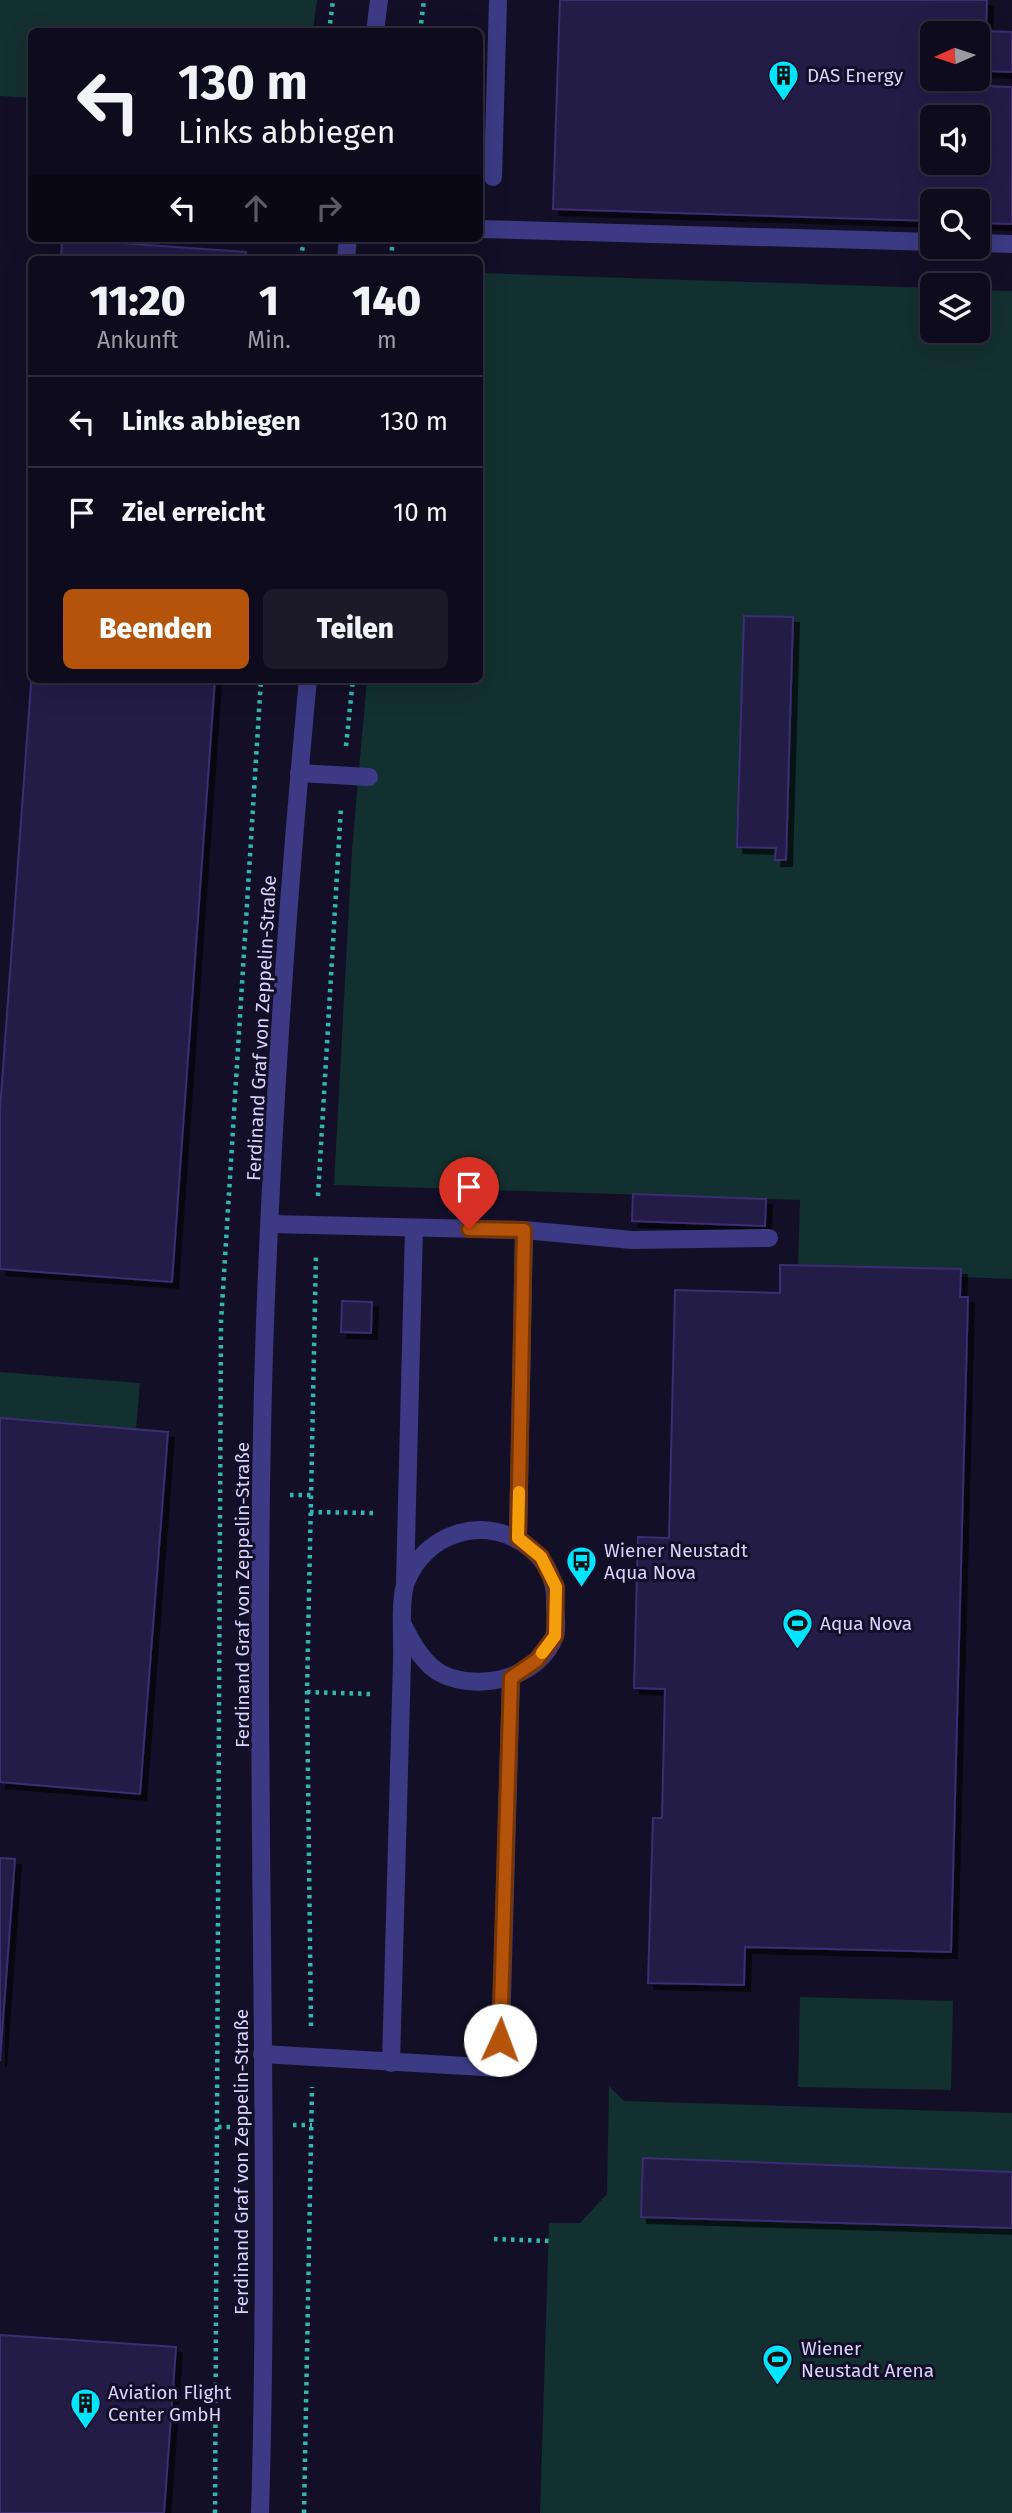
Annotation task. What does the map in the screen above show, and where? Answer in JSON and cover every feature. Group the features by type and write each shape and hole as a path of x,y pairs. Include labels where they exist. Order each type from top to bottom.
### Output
{"street":[{"path":"376,28 379,0"},
{"path":"493,177 498,0"},
{"path":"483,229 920,242"},
{"path":"990,243 1012,244"},
{"name":"Ferdinand Graf von Zeppelin-Straße","path":"260,2513 265,2179 262,2054 265,1324 291,863 308,683"},
{"path":"299,773 369,777"},
{"path":"271,1224 524,1230 632,1240 769,1238"},
{"path":"391,2063 414,1228"},
{"path":"518,1538 524,1230"},
{"path":"403,1625 414,1647 440,1673 472,1684 511,1678 537,1660 555,1636 556,1587 541,1557 518,1538 489,1529 457,1532 432,1545 414,1567 404,1585"},
{"path":"262,2054 500,2068 511,1678"}],"path":[{"path":"330,28 333,0"},
{"path":"420,28 424,0"},
{"path":"304,2513 311,2230 307,1692 317,1226 352,683"},
{"path":"310,1512 407,1514"},
{"path":"307,1692 401,1694"},
{"path":"494,2239 549,2241"}],"green space":[{"path":"0,0 317,0 313,28 28,28 28,98 0,96"},
{"path":"483,273 920,288 920,343 990,343 990,290 1012,291 1012,1279 961,1277 961,1269 798,1265 800,1200 334,1185 352,850 367,683 483,683"},
{"path":"0,1372 140,1383 136,1429 0,1418"},
{"path":"800,1997 953,2001 951,2090 798,2087"},
{"name":"Wiener Neustadt Arena","path":"609,2086 624,2101 1012,2113 1012,2513 540,2513 549,2223 580,2223 607,2194"}],"building":[{"name":"DAS Energy","path":"560,0 987,0 986,21 920,21 920,91 990,91 990,86 1012,87 1012,224 990,223 990,189 920,189 920,221 553,209"},
{"name":"DAS Energy","path":"990,31 1012,32 1012,72 990,71"},
{"path":"62,242 104,242 246,252 245,256 61,256"},
{"path":"744,616 793,617 786,860 775,860 776,848 737,847"},
{"path":"31,683 215,683 172,1282 0,1269 0,1110"},
{"path":"633,1194 766,1199 765,1226 632,1221"},
{"name":"Aqua Nova","path":"780,1265 961,1269 960,1297 968,1297 951,1952 745,1947 744,1985 648,1983 653,1818 662,1818 665,1689 634,1688 638,1537 669,1538 675,1290 780,1293"},
{"path":"342,1301 372,1302 371,1333 341,1332"},
{"path":"0,1418 168,1432 140,1794 0,1782"},
{"path":"0,1858 15,1859 0,2061"},
{"path":"643,2158 1012,2172 1012,2228 641,2217"},
{"name":"Aviation Flight Center GmbH","path":"0,2335 176,2347 164,2513 0,2513"}],"slow traffic":[{"path":"519,1492 518,1538 541,1557 556,1587 555,1636 542,1653"}],"place":[{"name":"DAS Energy","path":"784,102"},
{"name":"Wiener Neustadt Aqua Nova","path":"581,1588"},
{"name":"Aqua Nova","path":"797,1650"},
{"name":"Wiener Neustadt Arena","path":"778,2386"},
{"name":"Aviation Flight Center GmbH","path":"85,2430"}],"route":[{"path":"469,1229 524,1230 518,1538 541,1557 556,1587 555,1636 537,1660 511,1678 500,2040"}]}
